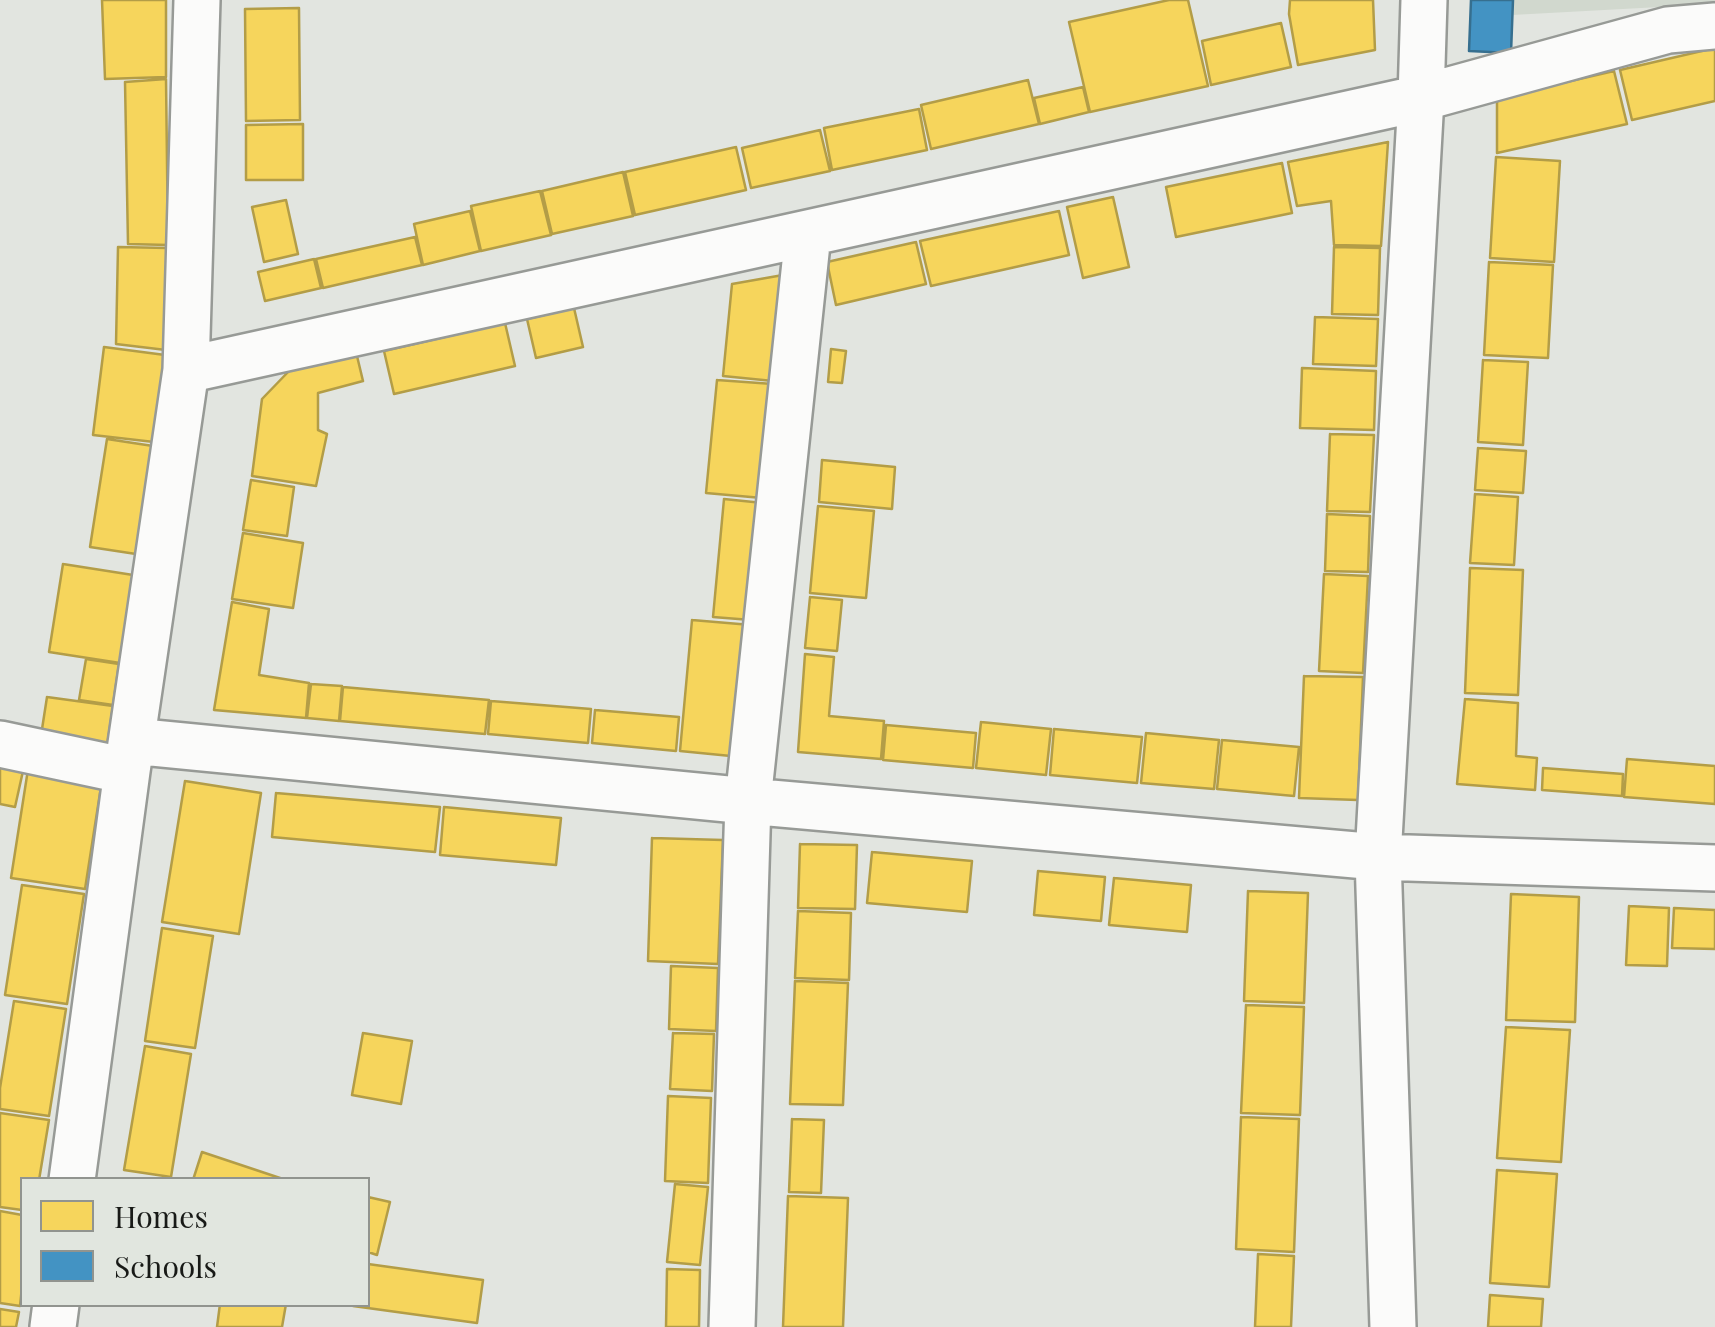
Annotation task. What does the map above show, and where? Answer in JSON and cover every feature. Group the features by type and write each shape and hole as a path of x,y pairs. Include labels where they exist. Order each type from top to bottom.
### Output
{"street":[{"path":"72,1177 186,370 197,0"},
{"path":"1393,1327 1378,856 1424,0"},
{"path":"186,370 1421,98 1668,30 1715,26"},
{"path":"732,1327 748,801 808,234"},
{"path":"0,744 748,801 1378,856 1715,868"}],"shaded area":[{"path":"1513,0 1715,0 1715,4 1512,15"}],"building: Homes":[{"path":"102,0 166,0 166,77 105,79"},
{"path":"1169,0 1188,0 1208,86 1090,112 1069,22"},
{"path":"1290,0 1373,0 1375,50 1298,65"},
{"path":"299,8 300,120 246,121 245,9"},
{"path":"1281,23 1291,67 1211,85 1202,41"},
{"path":"1715,48 1715,101 1632,120 1620,70"},
{"path":"1614,71 1627,124 1497,153 1497,98"},
{"path":"166,79 168,245 128,244 125,82"},
{"path":"1028,80 1039,124 931,149 921,105"},
{"path":"1083,87 1089,112 1040,124 1034,98"},
{"path":"919,109 927,150 832,170 824,128"},
{"path":"303,124 303,180 246,180 246,125"},
{"path":"820,130 830,171 751,188 742,148"},
{"path":"1388,142 1381,246 1334,245 1331,201 1297,206 1288,162"},
{"path":"736,147 746,190 635,215 625,172"},
{"path":"1496,157 1560,161 1554,262 1490,258"},
{"path":"1282,163 1292,213 1176,237 1166,187"},
{"path":"623,172 633,216 552,234 542,191"},
{"path":"540,191 551,235 481,251 471,206"},
{"path":"1113,197 1129,267 1083,278 1067,207"},
{"path":"286,200 298,254 264,262 252,207"},
{"path":"470,211 480,251 423,265 414,224"},
{"path":"1059,211 1069,255 931,286 920,241"},
{"path":"415,237 422,265 323,288 316,259"},
{"path":"916,242 926,284 836,305 827,262"},
{"path":"118,247 168,248 166,350 116,344"},
{"path":"1334,247 1380,248 1378,315 1332,314"},
{"path":"314,259 321,288 265,301 258,272"},
{"path":"1489,262 1553,265 1548,358 1484,355"},
{"path":"783,275 773,381 723,376 732,284"},
{"path":"574,308 583,347 536,358 527,319"},
{"path":"1315,317 1378,319 1376,366 1313,364"},
{"path":"505,323 515,366 394,394 384,351"},
{"path":"104,347 165,355 154,442 93,435"},
{"path":"831,349 846,351 842,383 828,382"},
{"path":"357,356 363,381 318,393 318,430 327,434 316,486 252,476 262,399 289,371"},
{"path":"1483,360 1528,362 1523,445 1478,442"},
{"path":"1302,368 1376,371 1374,430 1300,428"},
{"path":"717,380 773,384 762,498 706,493"},
{"path":"1330,434 1374,435 1370,512 1327,511"},
{"path":"107,439 153,446 136,554 90,547"},
{"path":"1478,448 1526,451 1523,493 1475,490"},
{"path":"822,460 895,467 892,509 819,502"},
{"path":"251,480 294,487 287,536 243,530"},
{"path":"1475,494 1518,497 1514,565 1470,563"},
{"path":"724,499 763,503 751,620 713,617"},
{"path":"818,506 874,511 866,598 810,593"},
{"path":"1327,514 1370,516 1368,572 1325,571"},
{"path":"243,533 303,543 293,608 232,599"},
{"path":"63,564 133,575 120,663 49,652"},
{"path":"1470,568 1523,570 1518,695 1465,693"},
{"path":"1324,574 1368,576 1363,673 1319,671"},
{"path":"810,597 842,600 837,651 805,648"},
{"path":"232,602 269,609 259,675 309,683 306,718 214,710"},
{"path":"692,620 751,625 741,757 680,751"},
{"path":"805,654 834,657 829,716 884,721 881,759 798,752"},
{"path":"86,659 119,664 113,705 79,700"},
{"path":"1304,676 1363,677 1358,800 1299,798"},
{"path":"311,684 342,686 339,721 307,718"},
{"path":"343,687 489,700 485,734 340,721"},
{"path":"47,697 113,706 106,753 40,742"},
{"path":"1465,699 1518,703 1516,756 1537,758 1535,790 1457,784"},
{"path":"491,701 591,709 588,743 488,734"},
{"path":"595,710 679,717 676,751 592,743"},
{"path":"981,722 1051,729 1046,775 976,768"},
{"path":"886,725 976,733 973,768 883,760"},
{"path":"1054,729 1142,737 1137,783 1050,775"},
{"path":"1146,733 1219,740 1214,789 1141,783"},
{"path":"1222,740 1299,747 1294,796 1217,789"},
{"path":"0,757 25,762 15,807 0,804"},
{"path":"1627,759 1715,766 1715,804 1624,797"},
{"path":"29,763 103,774 85,889 11,878"},
{"path":"1543,768 1623,774 1622,796 1542,790"},
{"path":"185,781 261,793 239,934 162,922"},
{"path":"276,793 440,807 435,852 272,837"},
{"path":"444,807 561,818 556,865 440,855"},
{"path":"652,838 723,840 718,964 648,961"},
{"path":"800,844 857,845 855,909 798,908"},
{"path":"872,852 972,861 967,912 867,903"},
{"path":"1038,871 1105,877 1101,921 1034,915"},
{"path":"1114,878 1191,885 1187,932 1109,925"},
{"path":"22,885 84,894 67,1004 5,995"},
{"path":"1248,891 1308,893 1304,1003 1244,1001"},
{"path":"1511,894 1579,897 1575,1022 1506,1020"},
{"path":"1629,906 1669,908 1667,966 1626,965"},
{"path":"1674,908 1715,910 1715,949 1672,948"},
{"path":"798,911 851,913 849,980 795,978"},
{"path":"162,928 213,936 195,1048 145,1041"},
{"path":"671,966 718,968 716,1031 669,1029"},
{"path":"795,981 848,983 843,1105 790,1104"},
{"path":"14,1001 66,1009 49,1116 0,1109"},
{"path":"1246,1005 1304,1007 1300,1115 1241,1113"},
{"path":"1506,1027 1570,1030 1561,1162 1497,1158"},
{"path":"363,1033 412,1041 401,1104 352,1095"},
{"path":"673,1033 714,1034 712,1091 670,1089"},
{"path":"145,1046 191,1054 171,1177 124,1170"},
{"path":"668,1096 711,1098 708,1183 665,1181"},
{"path":"0,1113 49,1120 40,1177 20,1177 20,1210 0,1207"},
{"path":"1241,1117 1299,1119 1294,1252 1236,1249"},
{"path":"792,1119 824,1120 821,1193 789,1192"},
{"path":"202,1152 277,1177 194,1177"},
{"path":"1497,1170 1557,1174 1549,1287 1490,1283"},
{"path":"675,1184 708,1187 700,1265 667,1262"},
{"path":"788,1196 848,1198 843,1327 783,1327"},
{"path":"370,1197 390,1202 377,1255 370,1253"},
{"path":"0,1211 20,1215 20,1306 0,1303"},
{"path":"1258,1254 1294,1256 1291,1327 1255,1327"},
{"path":"370,1264 483,1280 477,1323 360,1307 370,1307"},
{"path":"667,1269 700,1270 699,1327 666,1327"},
{"path":"1490,1295 1543,1299 1541,1327 1488,1327"},
{"path":"220,1307 285,1307 282,1327 217,1327"},
{"path":"0,1309 19,1312 16,1327 0,1327"}],"building: Schools":[{"path":"1471,0 1513,0 1511,53 1469,51"}]}
